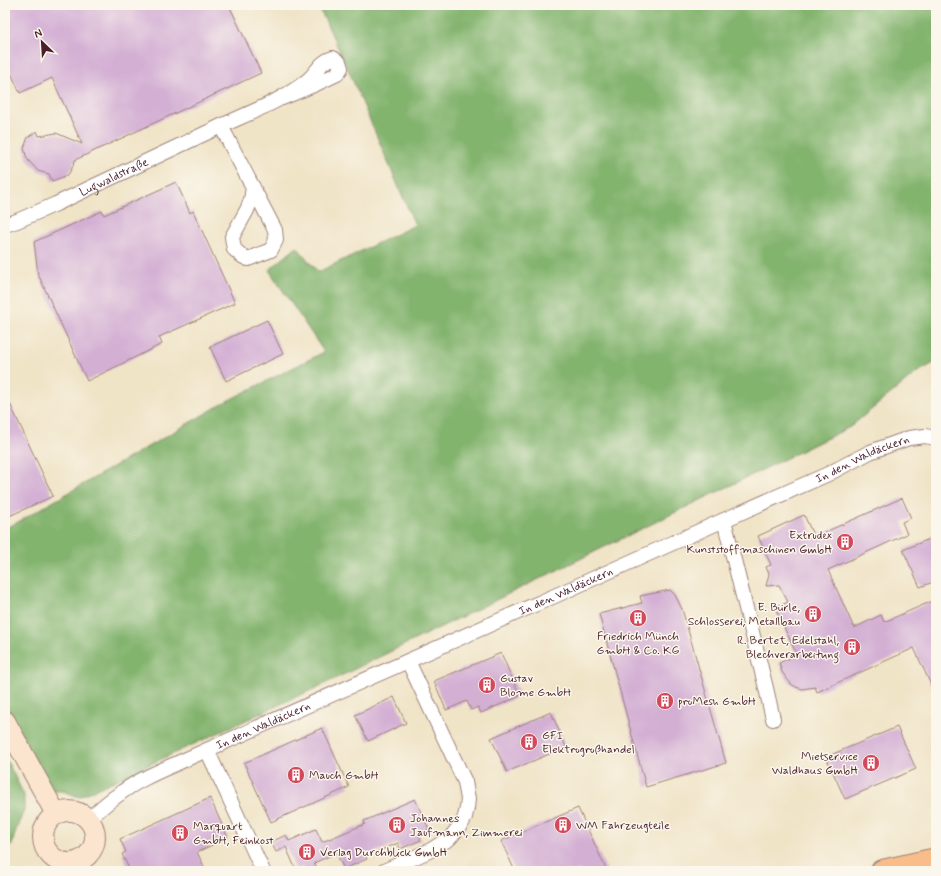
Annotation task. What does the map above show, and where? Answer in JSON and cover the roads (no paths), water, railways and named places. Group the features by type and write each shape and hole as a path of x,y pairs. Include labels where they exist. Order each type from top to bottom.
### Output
{"main road":[{"path":"5,721 56,814"},
{"path":"68,811 78,812 89,819 96,836 91,852 80,866 65,864 57,861 47,852 43,844 42,836 44,828 49,820 56,814 68,811"},
{"path":"882,871 936,859"}],"street":[{"name":"Lugwaldstraße","path":"5,225 56,204 282,98"},
{"path":"220,126 275,230 276,240 270,250 248,259 234,249 232,237 247,210 251,200 252,187"},
{"name":"In den Waldäckern","path":"89,819 117,795 148,776 828,474 870,452 909,438 925,436 936,438"},
{"path":"724,520 773,719"},
{"path":"384,871 431,850 450,838 462,823 467,808 468,799 465,782 408,661"},
{"name":"In den Waldäckern","path":"207,750 263,871"}],"place":[{"name":"Extrudex Kunststoffmaschinen GmbH","path":"845,542"},
{"name":"E. Bürle, Schlosserei, Metallbau","path":"813,614"},
{"name":"Friedrich Münch GmbH & Co. KG","path":"638,618"},
{"name":"R. Bertet, Edelstahl, Blechverarbeitung","path":"852,647"},
{"name":"Gustav Blome GmbH","path":"487,685"},
{"name":"proMesh GmbH","path":"665,701"},
{"name":"GFI Elektrogroßhandel","path":"529,742"},
{"name":"Mietservice Waldhaus GmbH","path":"871,763"},
{"name":"Mauch GmbH","path":"296,775"},
{"name":"Johannes Jaufmann, Zimmerei","path":"397,825"},
{"name":"WM Fahrzeugteile","path":"563,825"},
{"name":"Marquart GmbH, Feinkost","path":"180,833"},
{"name":"Verlag Durchblick GmbH","path":"307,852"}]}
